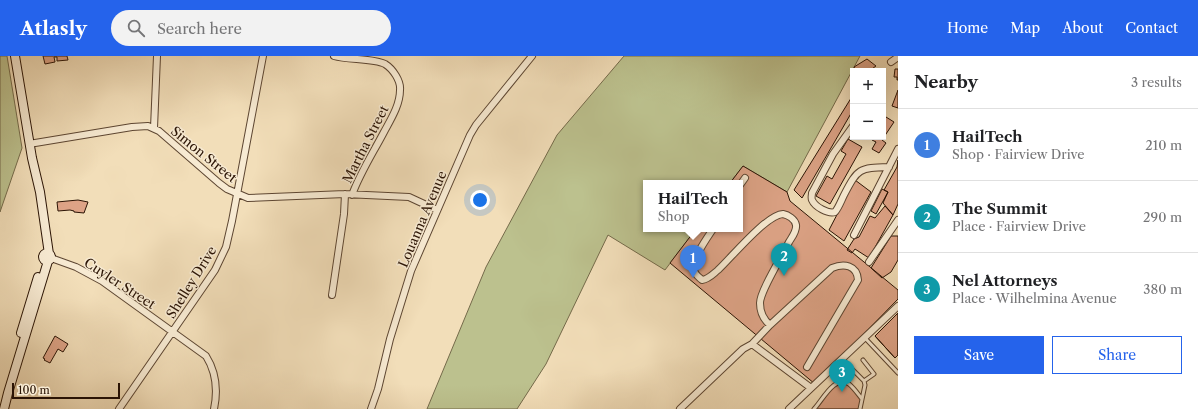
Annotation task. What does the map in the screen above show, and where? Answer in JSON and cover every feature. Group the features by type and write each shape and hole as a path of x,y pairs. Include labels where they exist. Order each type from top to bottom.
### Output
{"street":[{"path":"4,409 47,257 15,56"},
{"path":"154,128 158,56"},
{"name":"Shelley Drive","path":"119,409 222,257 232,222 263,56"},
{"name":"Martha Street","path":"334,56 382,62 390,68 400,85 400,94 394,114 357,182 352,195"},
{"name":"Louanna Avenue","path":"371,409 378,389 390,339 411,271 470,135 476,125 532,56"},
{"path":"891,62 898,56"},
{"name":"Simon Street","path":"30,144 141,125 154,128 219,183 237,194 248,198 345,194 409,197 437,210"},
{"path":"850,130 833,154 812,193 812,200 815,204 825,211 832,213 835,212 855,175 861,170 889,167"},
{"path":"854,235 898,150"},
{"name":"Martha Street","path":"332,295 344,214 345,194"},
{"path":"711,232 695,258 693,268 694,272 702,280 710,277 723,266 772,217 783,214 790,217 796,224 795,231 760,299 762,315 770,325"},
{"path":"869,262 898,220"},
{"name":"Cuyler Street","path":"47,257 88,272 206,356 215,375 216,391 214,409"},
{"path":"680,409 743,349 752,344 770,325 832,268 840,265 846,265 854,269 858,274 858,280 807,367"},
{"path":"0,407 41,278"},
{"path":"789,409 898,306"},
{"path":"752,344 811,388"}],"lane":[{"path":"865,337 898,373"},
{"path":"842,359 864,381 865,386 860,409"},
{"path":"863,360 874,374 864,381"},
{"path":"816,408 834,384 839,382 849,384 862,399"}],"green space":[{"path":"0,56 7,56 22,148 0,212"},
{"path":"624,56 860,56 854,68 850,68 850,75 787,192 743,166 732,180 643,180 643,232 694,232 665,270 608,235 546,364 517,409 427,409 486,267 557,135"}],"building":[{"path":"43,56 67,56 68,60 57,61 57,57 54,57 55,62 45,64"},
{"path":"867,59 876,66 873,68 854,67"},
{"path":"895,69 898,69 898,80 897,77 894,77"},
{"path":"898,90 898,108 892,106"},
{"path":"850,100 850,115 802,198 794,190"},
{"path":"886,117 894,122 886,134"},
{"path":"848,139 862,147 830,204 816,196 827,176 832,179 846,154 841,151"},
{"path":"872,140 882,140 886,143 879,153 872,149 876,142"},
{"path":"898,160 898,204 893,215 883,203 888,192 884,190 897,167"},
{"path":"743,166 787,192 790,201 898,290 898,299 815,384 670,263 694,232 743,232 743,180 732,180"},
{"path":"855,180 871,192 844,241 829,230"},
{"path":"882,189 888,192 876,214 871,211"},
{"path":"78,200 88,202 84,213 70,210 58,211 57,202"},
{"path":"885,206 893,215 869,258 855,249 852,253 847,250 854,239 859,237 870,216 875,218"},
{"path":"891,236 898,236 898,260 891,272 882,278 871,268"},
{"path":"898,313 898,355 895,358 875,336"},
{"path":"898,313 898,355 895,358 875,336"},
{"path":"55,336 68,344 63,352 58,349 50,363 43,358"},
{"path":"839,382 849,384 862,399 859,409 816,409 834,384"}],"place":[{"name":"The Summit","path":"784,276"},
{"name":"HailTech","path":"693,278"},
{"name":"Nel Attorneys","path":"842,392"}]}
